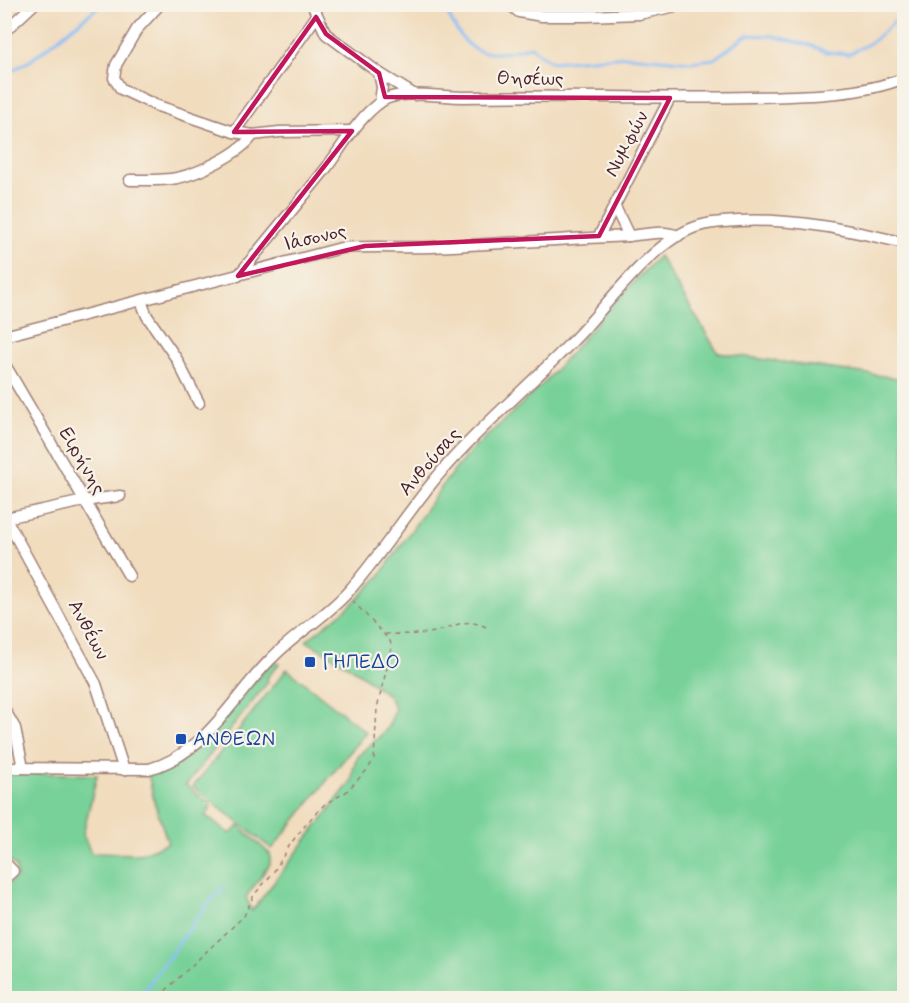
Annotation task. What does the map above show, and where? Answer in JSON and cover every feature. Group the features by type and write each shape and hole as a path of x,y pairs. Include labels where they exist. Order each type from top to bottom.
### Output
{"street":[{"path":"4,32 34,4"},
{"path":"160,4 133,35 116,65 114,78 121,89 138,98 234,132 253,135 279,132 352,131"},
{"path":"312,4 316,17 326,34 379,73 416,95"},
{"path":"509,4 519,12 575,16 639,14 684,4"},
{"path":"234,132 316,17"},
{"path":"238,276 325,169 352,131 380,102 382,87 379,73"},
{"name":"Θησέως","path":"380,102 388,98 416,95 670,98 795,96 867,88 904,78"},
{"name":"Νυμφών","path":"599,236 670,98"},
{"path":"130,180 179,178 233,153 249,142 253,135"},
{"name":"Νυμφών","path":"615,207 629,236"},
{"name":"Ανθούσας","path":"4,768 149,769 178,758 190,749 274,655 326,615 346,594 450,462 576,337 633,275 678,236 694,227 713,223 774,220 807,224 904,243"},
{"name":"Ιάσονος","path":"4,336 341,248 433,247 669,232 678,236"},
{"path":"141,301 147,315 180,366 200,403"},
{"name":"Ειρήνης","path":"4,363 129,576"},
{"path":"5,516 120,496"},
{"name":"Ανθέων","path":"5,516 96,684 124,770"},
{"path":"4,709 15,728 23,768"},
{"path":"4,862 13,871 4,879"}],"path":[{"path":"160,999 169,987 244,916 254,895 273,873 291,843 313,816 325,804 345,792 368,769 374,759 377,708 392,647 384,634 346,594"},
{"path":"384,634 444,631 462,622 474,622 486,627"}],"highlighted area":[{"path":"316,17 326,34 379,73 385,97 670,98 599,236 365,246 238,276 352,131 234,132"}],"green space":[{"path":"659,256 718,353 904,379 904,998 5,998 4,888 17,877 16,867 5,856 5,772 97,775 83,834 91,853 140,854 168,843 154,801 148,773 171,766 189,754 271,663 276,662 279,664 267,678 268,682 186,785 212,806 205,815 230,834 239,826 270,854 270,864 246,897 252,911 352,780 358,756 387,729 395,709 389,696 349,666 306,641 351,605 379,577 445,482 469,453 545,382 618,298"},
{"path":"287,669 366,732 272,849 193,787"}],"waterway":[{"path":"4,75 30,61 102,4"},
{"path":"442,4 455,27 472,47 485,52 501,53 531,46 552,62 629,56 691,62 714,59 747,35 773,36 827,52 849,54 872,42 904,13"},
{"path":"139,998 206,906 224,887"}],"place":[{"name":"ΓΗΠΕΔΟ","path":"310,662"},
{"name":"ΑΝΘΕΩΝ","path":"181,739"}]}
